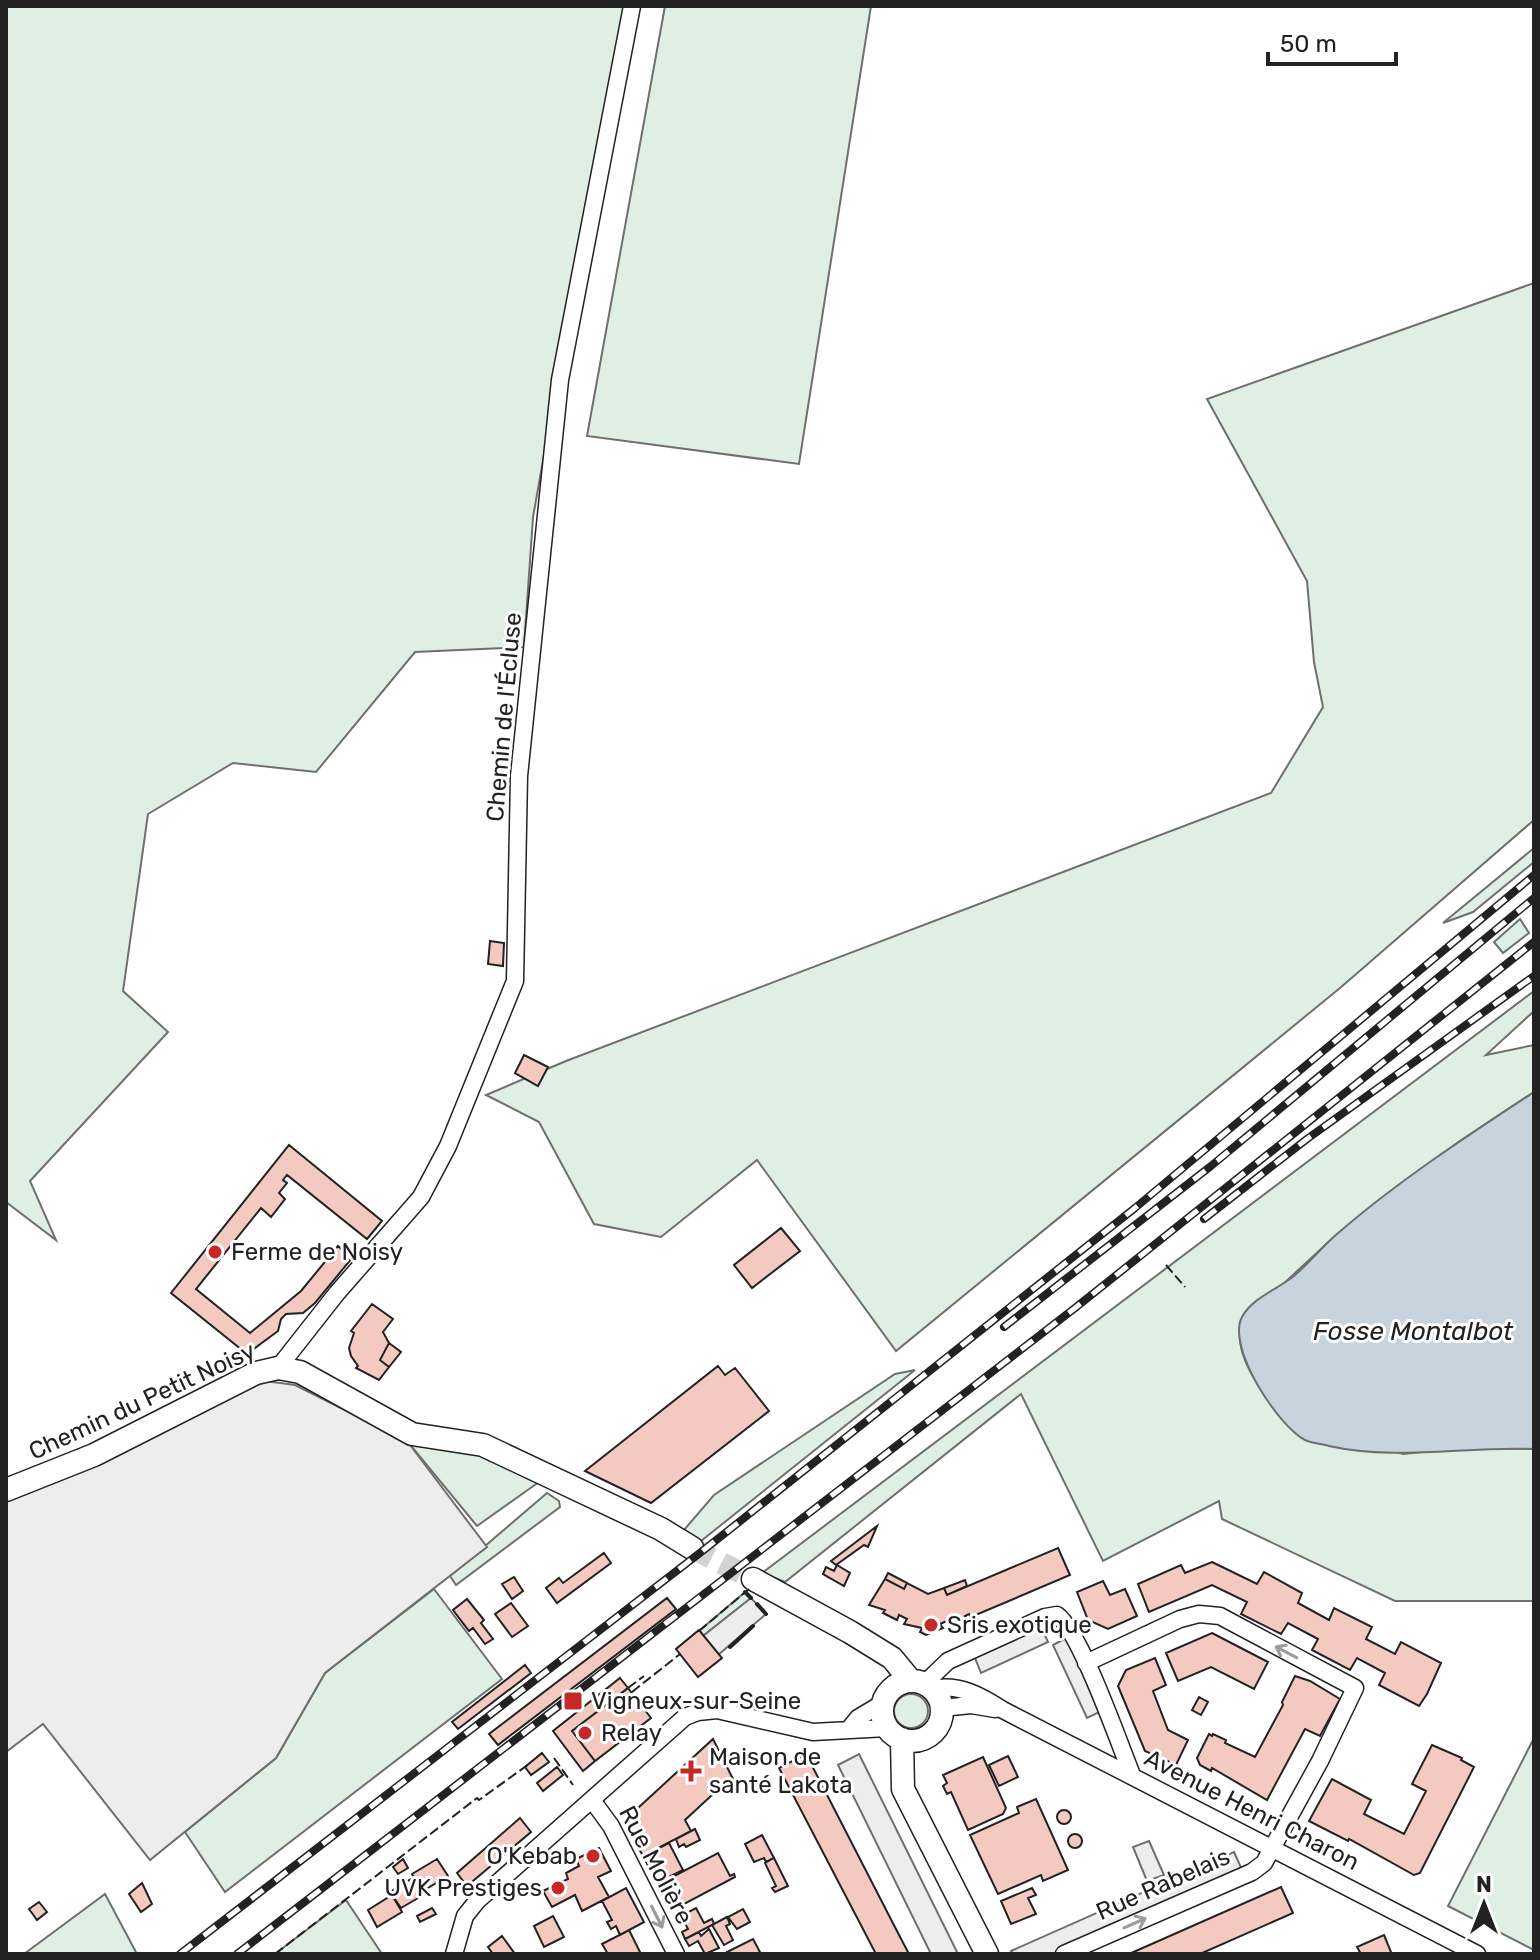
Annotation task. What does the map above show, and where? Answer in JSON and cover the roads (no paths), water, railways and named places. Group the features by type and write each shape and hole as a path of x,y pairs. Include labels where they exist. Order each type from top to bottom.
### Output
{"street":[{"name":"Chemin de l'Écluse","path":"278,1368 337,1293 421,1197 448,1146 515,981 519,776 560,380 632,6"},
{"name":"Chemin du Petit Noisy","path":"6,1490 94,1455 256,1373 278,1368 300,1372 412,1434 483,1445 661,1529 692,1548"},
{"path":"454,1954 465,1916 477,1901 685,1717 717,1710 813,1732 849,1729 919,1740 933,1732 938,1725 927,1691 892,1658 753,1579"},
{"name":"Rue Rabelais","path":"1064,1954 1252,1872 1264,1863 1320,1761 1355,1688 1220,1616 1199,1614 1180,1619 1086,1663"},
{"path":"927,1691 948,1661 1045,1617 1057,1615 1067,1623 1086,1663 1132,1775"},
{"path":"849,1729 858,1718 883,1703 893,1687 927,1691"},
{"name":"Avenue Henri Charon","path":"927,1691 971,1705 1003,1710 1477,1954"},
{"path":"883,1703 883,1720 894,1734 903,1789 987,1954"},
{"name":"Rue Molière","path":"592,1800 611,1826 676,1954"}],"water":[{"name":"Fosse Montalbot","path":"1534,1092 1534,1449 1405,1453 1354,1450 1305,1440 1269,1403 1248,1365 1239,1330 1246,1310 1294,1276 1337,1234 1384,1196"}],"tunnel":[{"path":"692,1548 753,1579"}],"railway":[{"path":"180,1954 705,1549 1135,1208 1534,875"},
{"path":"1004,1327 1211,1166 1534,898"},
{"path":"237,1954 1075,1308 1534,942"},
{"path":"1204,1219 1307,1139 1534,976"}],"place":[{"name":"Ferme de Noisy","path":"215,1252"},
{"name":"Sris exotique","path":"931,1625"},
{"name":"Vigneux-sur-Seine","path":"573,1701"},
{"name":"Relay","path":"585,1733"},
{"name":"Maison de santé Lakota","path":"691,1771"},
{"name":"O'Kebab","path":"593,1856"},
{"name":"UVK Prestiges","path":"558,1888"}]}
